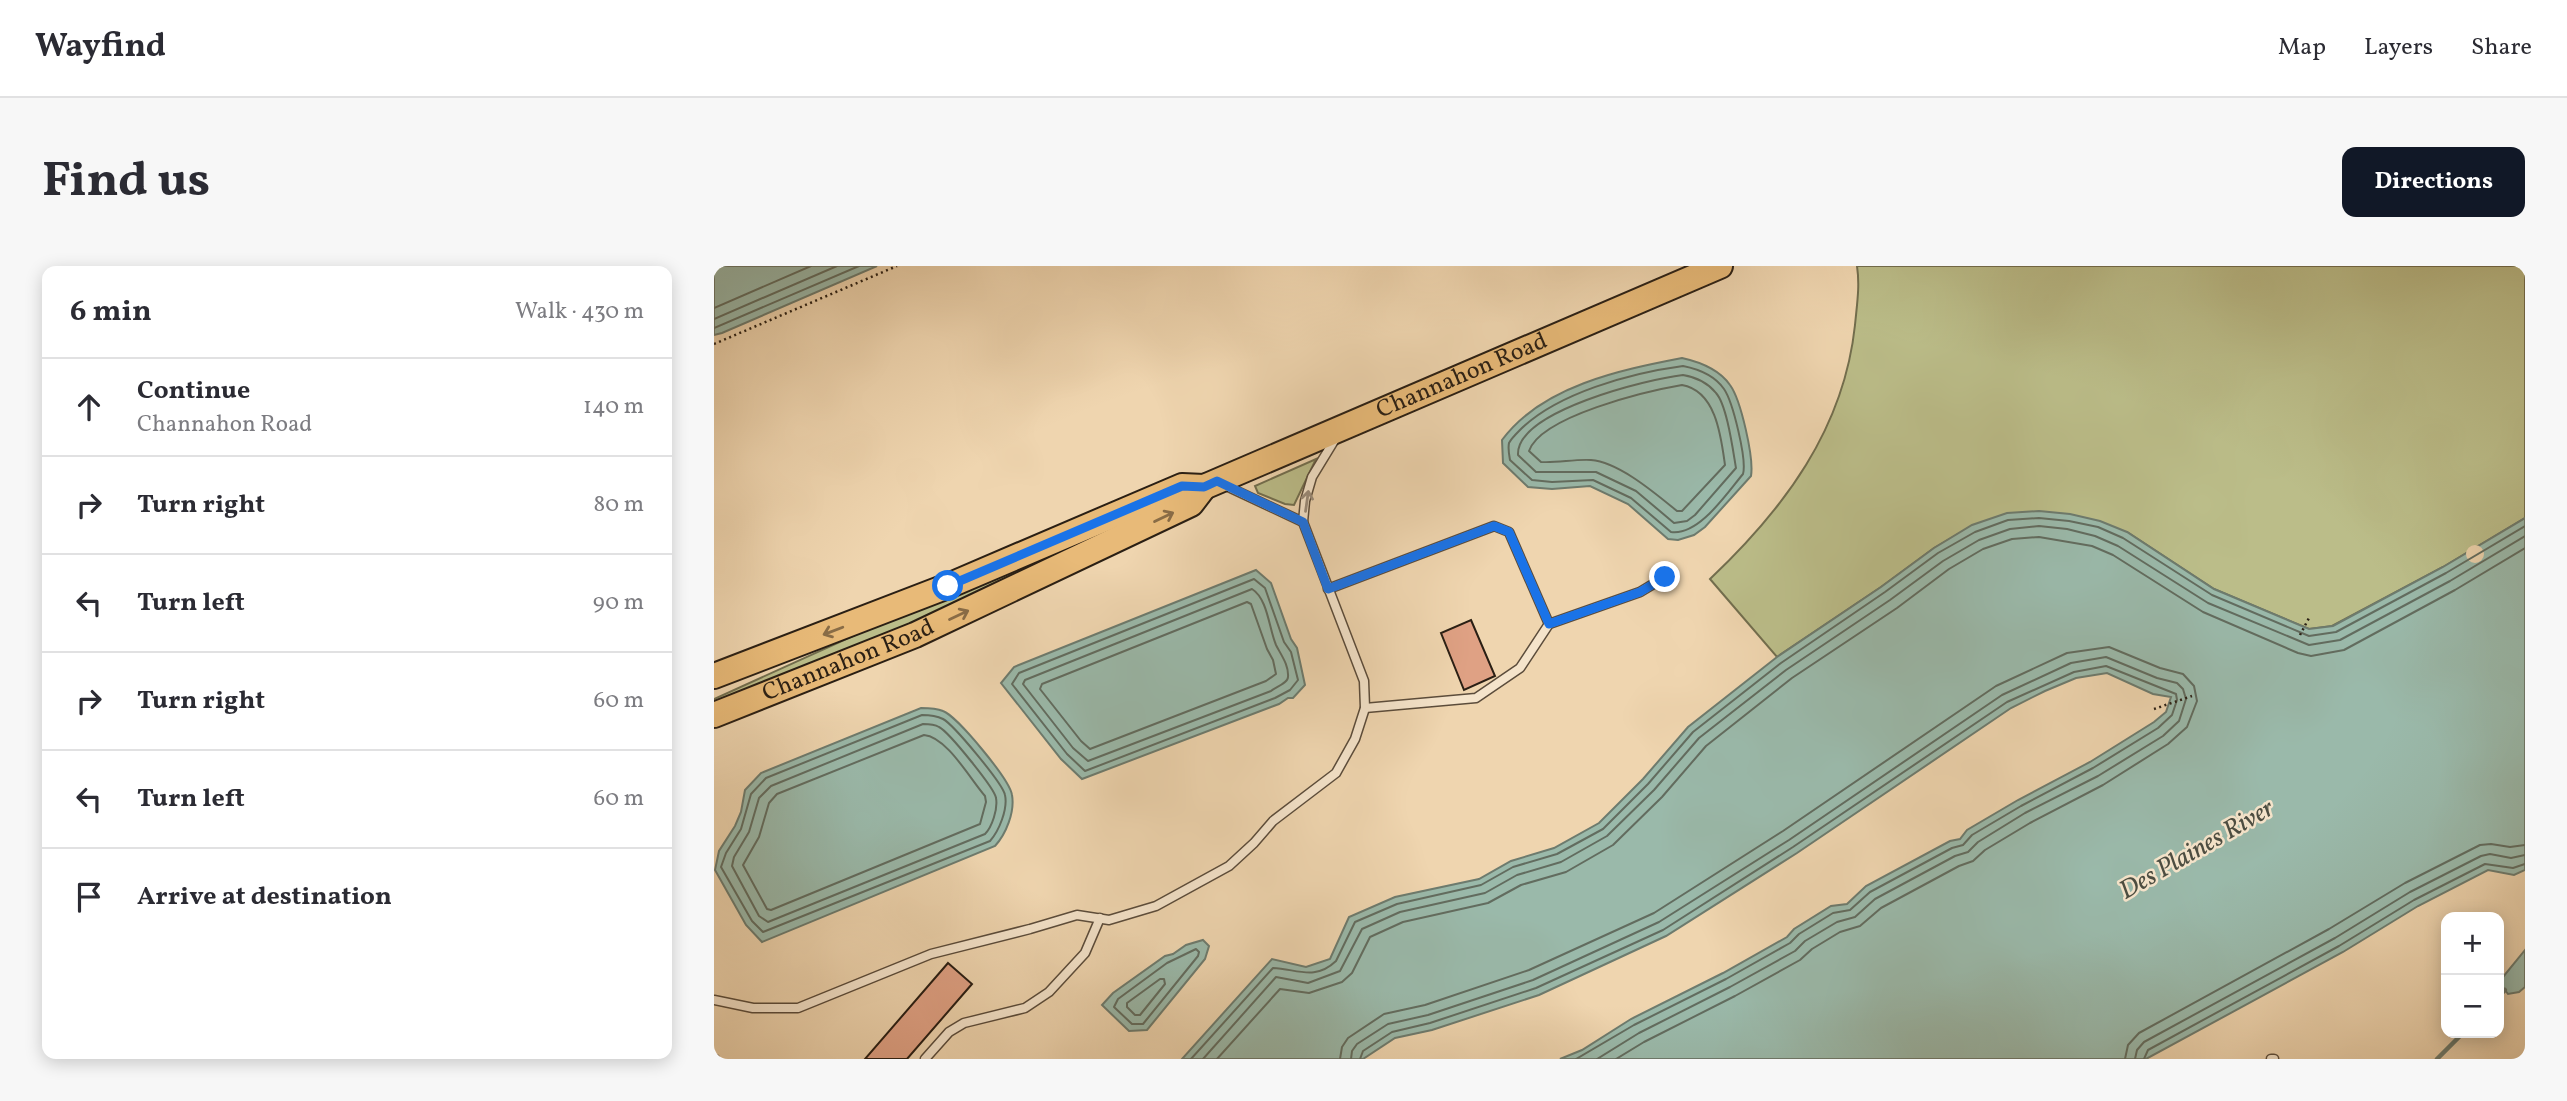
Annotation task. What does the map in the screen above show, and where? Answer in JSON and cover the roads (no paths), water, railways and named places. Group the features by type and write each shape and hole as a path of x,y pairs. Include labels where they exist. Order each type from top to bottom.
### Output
{"main road":[{"name":"Channahon Road","path":"714,676 961,581 1182,486 1210,484 1720,266"},
{"name":"Channahon Road","path":"714,715 940,624 1191,504 1210,484"}],"lane":[{"path":"714,1000 753,1008 799,1008 931,954 1077,915 1109,920 1156,906 1229,866 1273,821 1336,773 1355,739 1365,708 1364,681 1303,522 1305,501 1312,477 1343,427"},
{"path":"1210,484 1303,522"},
{"path":"1328,589 1494,526 1509,532 1549,624"},
{"path":"1365,708 1476,698 1520,668 1549,624 1640,592 1665,577"},
{"path":"925,1059 949,1032 964,1023 1025,1008 1049,992 1085,953 1100,918"}],"water":[{"path":"714,266 877,266 714,335"},
{"path":"1682,358 1709,367 1730,385 1749,443 1751,468 1751,476 1705,527 1694,535 1678,540 1668,539 1628,504 1590,486 1552,489 1528,487 1503,463 1502,440 1519,421 1560,393 1608,375"},
{"name":"Des Plaines River","path":"2039,511 2100,521 2127,532 2214,589 2309,629 2333,626 2443,567 2525,518 2525,870 2514,875 2488,870 2418,906 2343,952 2146,1059 1560,1059 1582,1050 1631,1019 1787,937 1794,929 1831,906 1847,904 1866,886 1950,841 1960,839 1967,830 2090,762 2166,712 2171,697 2153,694 2107,673 2076,678 2011,708 1797,853 1666,936 1539,995 1432,1030 1395,1038 1363,1059 1182,1059 1272,959 1306,967 1330,959 1349,917 1395,897 1479,879 1511,861 1554,848 1599,823 1643,779 1688,727 1777,657 1934,548 1972,525 2007,513"},
{"path":"1256,570 1271,583 1291,639 1297,648 1305,685 1293,698 1082,779 1061,759 1001,683 1014,667"},
{"path":"921,708 938,709 950,715 982,749 1009,787 1012,808 1009,822 999,841 995,846 762,942 746,925 715,870 719,851 741,812 745,790 761,773"},
{"path":"1203,940 1209,946 1205,959 1147,1030 1129,1031 1102,1005 1113,993 1165,956"},
{"path":"2525,950 2525,987 2519,992 2508,994 2504,989 2504,976"}],"waterway":[{"path":"2437,1059 2458,1038"}]}
